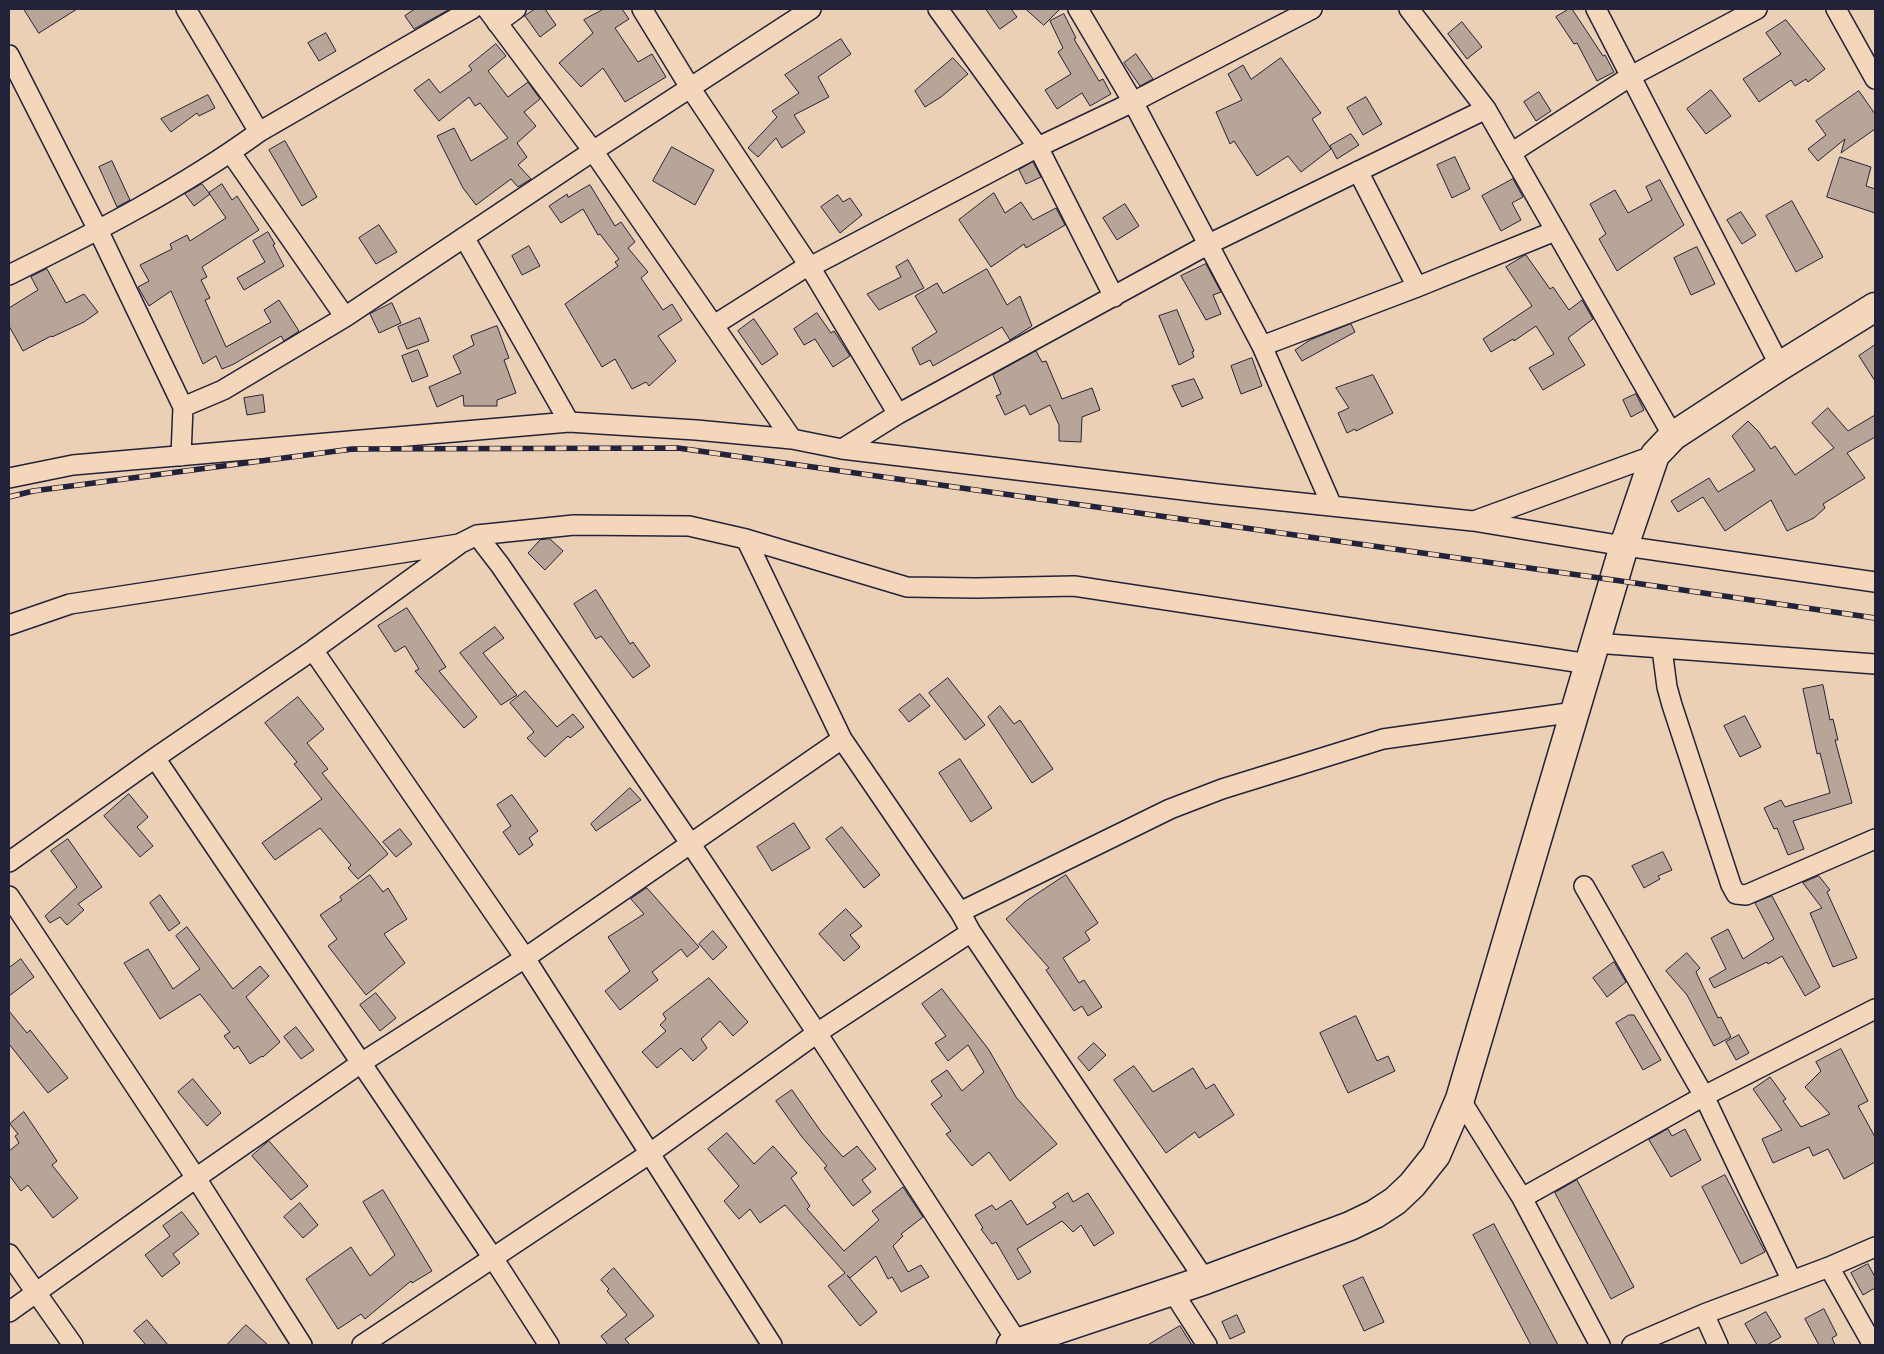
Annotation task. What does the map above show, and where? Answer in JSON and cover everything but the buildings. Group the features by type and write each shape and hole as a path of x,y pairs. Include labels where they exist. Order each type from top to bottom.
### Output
{"main road":[{"path":"1014,1344 1050,1339 1350,1226 1375,1214 1395,1201 1412,1185 1436,1155 1460,1099 1624,546 1664,446 1780,366 1875,307"}],"street":[{"path":"186,9 259,132"},
{"path":"9,275 98,230 231,153 259,132 472,9"},
{"path":"516,9 492,16 593,151 792,439"},
{"path":"642,9 691,89 810,266 898,414"},
{"path":"183,407 223,390 345,317 593,151 812,9"},
{"path":"938,9 1038,147 1114,297"},
{"path":"1078,9 1133,102 1262,346 1332,506"},
{"path":"714,325 810,266 1038,147 1133,102 1312,9"},
{"path":"1408,9 1486,109 1555,231 1664,446 1473,522"},
{"path":"1596,9 1780,366"},
{"path":"1511,153 1631,76 1757,9"},
{"path":"1836,9 1875,79"},
{"path":"9,55 98,230 183,407 181,456"},
{"path":"842,449 898,414 1209,244 1486,109"},
{"path":"231,153 345,317"},
{"path":"1358,171 1416,287"},
{"path":"1262,346 1555,231"},
{"path":"464,237 570,422"},
{"path":"9,478 73,465 570,422 696,430 792,439 842,449 1473,522 1875,582"},
{"path":"9,862 155,758 313,650 459,544 477,534 574,525 689,526 746,539 907,587 1074,586 1592,654 1662,649 1875,664"},
{"path":"477,534 690,843 817,1033 1014,1344"},
{"path":"746,539 842,739 960,912 971,932 1205,1280"},
{"path":"9,625 70,604 459,544"},
{"path":"1662,649 1667,687 1672,705 1731,885 1736,894 1746,895 1875,839"},
{"path":"313,650 525,958 772,1345"},
{"path":"960,912 1170,809 1222,789 1383,738 1575,712"},
{"path":"9,1312 196,1178 361,1064 525,958 842,739"},
{"path":"155,758 493,1258 549,1345"},
{"path":"1584,886 1704,1096 1792,1281"},
{"path":"9,896 196,1178 302,1345"},
{"path":"362,1345 649,1154 817,1033 971,932"},
{"path":"1522,1198 1704,1096 1875,1009"},
{"path":"1460,1099 1522,1198 1600,1345"},
{"path":"1632,1345 1704,1314 1829,1267 1875,1247"},
{"path":"9,1254 73,1345"},
{"path":"1829,1267 1873,1345"},
{"path":"1173,1292 1207,1345"},
{"path":"1704,1314 1718,1345"}],"railway":[{"path":"9,497 33,491 352,449 678,448 1875,618"}]}
